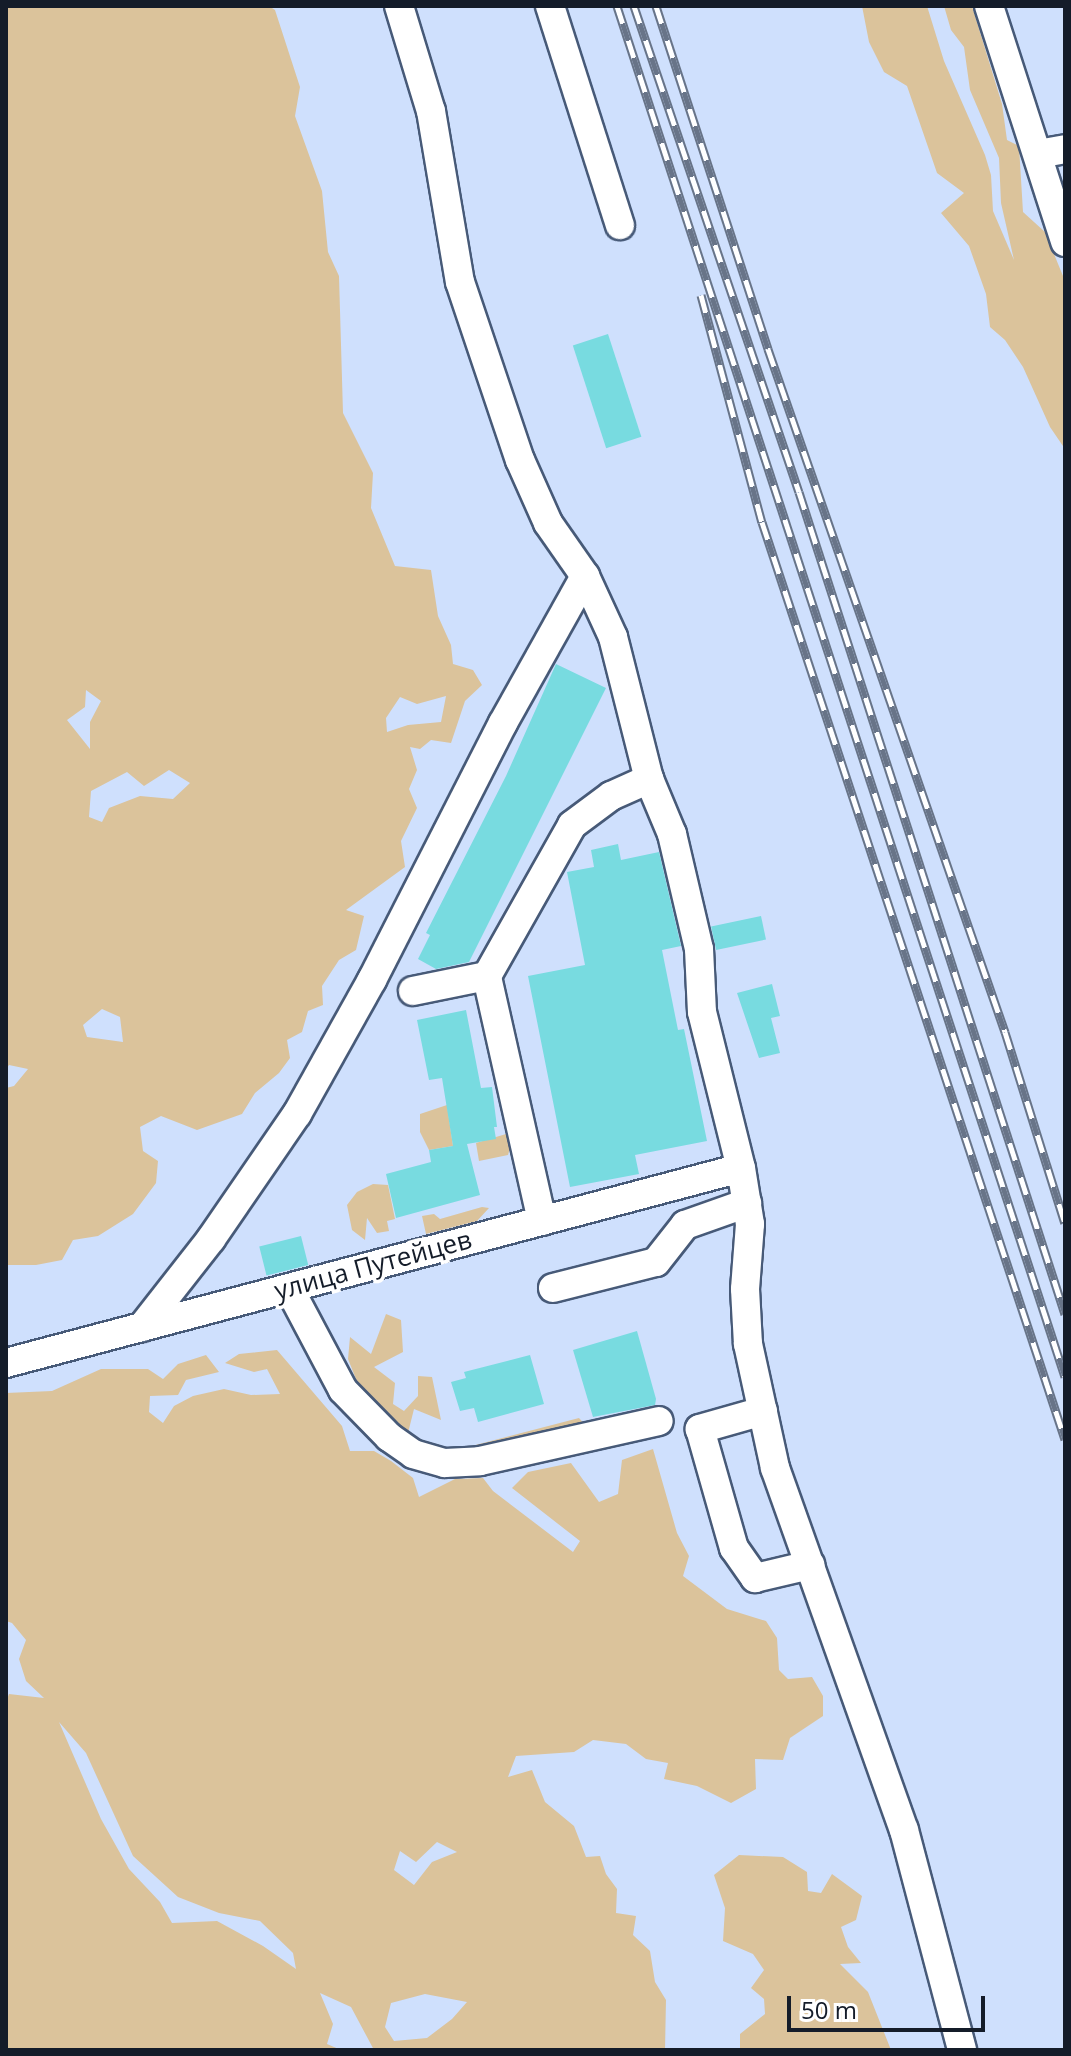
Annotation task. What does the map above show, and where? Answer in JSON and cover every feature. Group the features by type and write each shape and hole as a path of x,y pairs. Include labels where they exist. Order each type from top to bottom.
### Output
{"street":[{"path":"399,6 431,111 460,282 520,460 548,523 585,576 613,637 649,779 672,834 699,949 702,1012 747,1203 750,1224 745,1289 748,1344 775,1468 904,1830 962,2050"},
{"path":"550,6 620,225"},
{"path":"989,6 1052,152 1065,242"},
{"path":"142,1327 211,1239 297,1114 372,980 503,723 585,576"},
{"path":"542,1221 487,976 572,825 611,796 649,779"},
{"path":"413,991 487,976"},
{"name":"улица Путейцев","path":"6,1363 741,1168"},
{"path":"553,1288 656,1262 685,1225 747,1203"},
{"path":"289,1288 343,1390 389,1437 413,1454 445,1463 480,1461 659,1421"},
{"path":"763,1411 700,1429 734,1548 755,1578 810,1565"}],"shaded area":[{"path":"6,6 269,6 275,10 300,87 295,116 322,191 328,252 339,276 343,413 373,473 371,508 395,566 431,570 438,616 451,645 453,664 473,670 482,685 465,701 451,743 431,740 420,749 410,747 417,770 409,789 417,808 401,841 405,867 346,910 364,916 356,950 339,960 322,986 323,1005 308,1011 302,1032 287,1040 290,1058 279,1073 255,1093 242,1114 197,1130 161,1116 140,1127 143,1151 158,1161 156,1183 133,1214 98,1236 73,1240 62,1260 36,1265 6,1265 6,1088 14,1086 28,1069 9,1065 6,1069","holes":["86,690 101,701 90,722 90,749 67,720 85,707","446,696 441,722 408,725 387,732 386,718 400,697 417,704","169,770 190,783 173,799 140,796 109,808 102,822 89,817 91,791 127,772 144,786","102,1009 120,1017 123,1042 87,1037 83,1025"]},
{"path":"862,6 927,6 944,61 985,155 991,175 993,211 1014,260 1001,203 999,158 970,90 964,47 951,30 944,6 972,6 1002,104 1007,140 1019,146 1023,212 1045,232 1063,276 1065,449 1050,427 1023,367 1005,340 990,327 986,294 969,246 941,213 964,193 937,173 907,86 884,72 869,42"},
{"path":"447,1105 453,1146 429,1150 420,1132 420,1114"},
{"path":"506,1134 511,1145 508,1155 479,1161 476,1143"},
{"path":"373,1184 388,1185 395,1219 387,1221 389,1231 377,1233 367,1218 365,1240 352,1230 347,1205 357,1192"},
{"path":"482,1207 489,1208 477,1221 426,1234 422,1216 434,1214 440,1219"},
{"path":"386,1314 401,1320 403,1352 374,1367 395,1383 393,1404 404,1411 418,1396 418,1376 432,1377 441,1420 414,1409 408,1433 384,1421 360,1389 348,1359 350,1337 371,1354"},
{"path":"277,1350 342,1426 350,1451 374,1451 391,1461 413,1478 419,1497 455,1479 483,1478 493,1491 573,1552 580,1541 512,1488 528,1472 571,1463 599,1502 618,1494 622,1460 653,1449 677,1533 689,1556 683,1576 727,1609 766,1621 777,1638 779,1670 788,1679 812,1677 823,1696 823,1716 790,1738 783,1760 755,1759 756,1789 731,1803 697,1786 664,1779 668,1763 646,1759 626,1744 593,1740 574,1752 516,1756 508,1777 532,1770 545,1802 574,1826 586,1857 600,1856 606,1874 617,1889 616,1913 636,1916 633,1935 650,1951 655,1982 666,2000 665,2050 374,2050 351,2007 320,1993 333,2024 327,2044 341,2050 6,2050 6,1702 9,1694 44,1698 26,1681 19,1659 26,1640 12,1623 6,1621 6,1393 52,1391 101,1369 148,1369 163,1379 178,1364 206,1355 219,1372 186,1380 178,1395 150,1396 149,1412 163,1423 174,1406 193,1396 224,1389 251,1395 280,1394 267,1369 254,1372 225,1363 239,1354","holes":["59,1722 86,1753 133,1856 178,1897 219,1913 260,1921 293,1953 296,1969 263,1946 217,1921 172,1923 160,1902 129,1869 101,1819","437,1842 457,1852 432,1862 414,1885 394,1870 400,1851 416,1862","425,1994 467,2002 452,2019 427,2038 394,2041 385,2027 391,2003"]},
{"path":"579,1418 588,1428 472,1454 460,1449"},
{"path":"739,1855 783,1857 807,1872 808,1891 821,1893 832,1874 862,1896 856,1920 841,1927 848,1947 861,1963 840,1964 868,1992 891,2050 740,2050 740,2034 765,2014 764,1999 751,1988 764,1970 753,1954 723,1941 725,1908 714,1875"}],"building":[{"path":"608,334 641,437 606,448 573,345"},
{"path":"556,664 606,688 469,962 436,969 418,959 430,935 426,933 506,776"},
{"path":"618,844 621,860 659,852 681,946 662,950 678,1030 684,1029 707,1141 635,1155 639,1174 570,1187 528,976 585,965 567,872 594,867 591,850"},
{"path":"761,916 766,939 716,950 711,927"},
{"path":"772,984 780,1016 771,1018 780,1053 759,1058 737,993"},
{"path":"466,1010 481,1088 492,1087 497,1127 494,1127 496,1139 467,1144 480,1195 396,1218 386,1174 431,1162 429,1150 453,1146 442,1078 429,1080 417,1020"},
{"path":"301,1236 308,1265 267,1276 259,1246"},
{"path":"637,1331 655,1405 593,1417 573,1350"},
{"path":"530,1355 544,1404 478,1422 474,1408 460,1411 451,1382 466,1378 464,1372"}],"railway":[{"path":"617,6 1065,1377"},
{"path":"634,6 799,492 1065,1314"},
{"path":"656,6 768,349 1005,1032 1065,1223"},
{"path":"701,295 762,522 1065,1439"}]}
